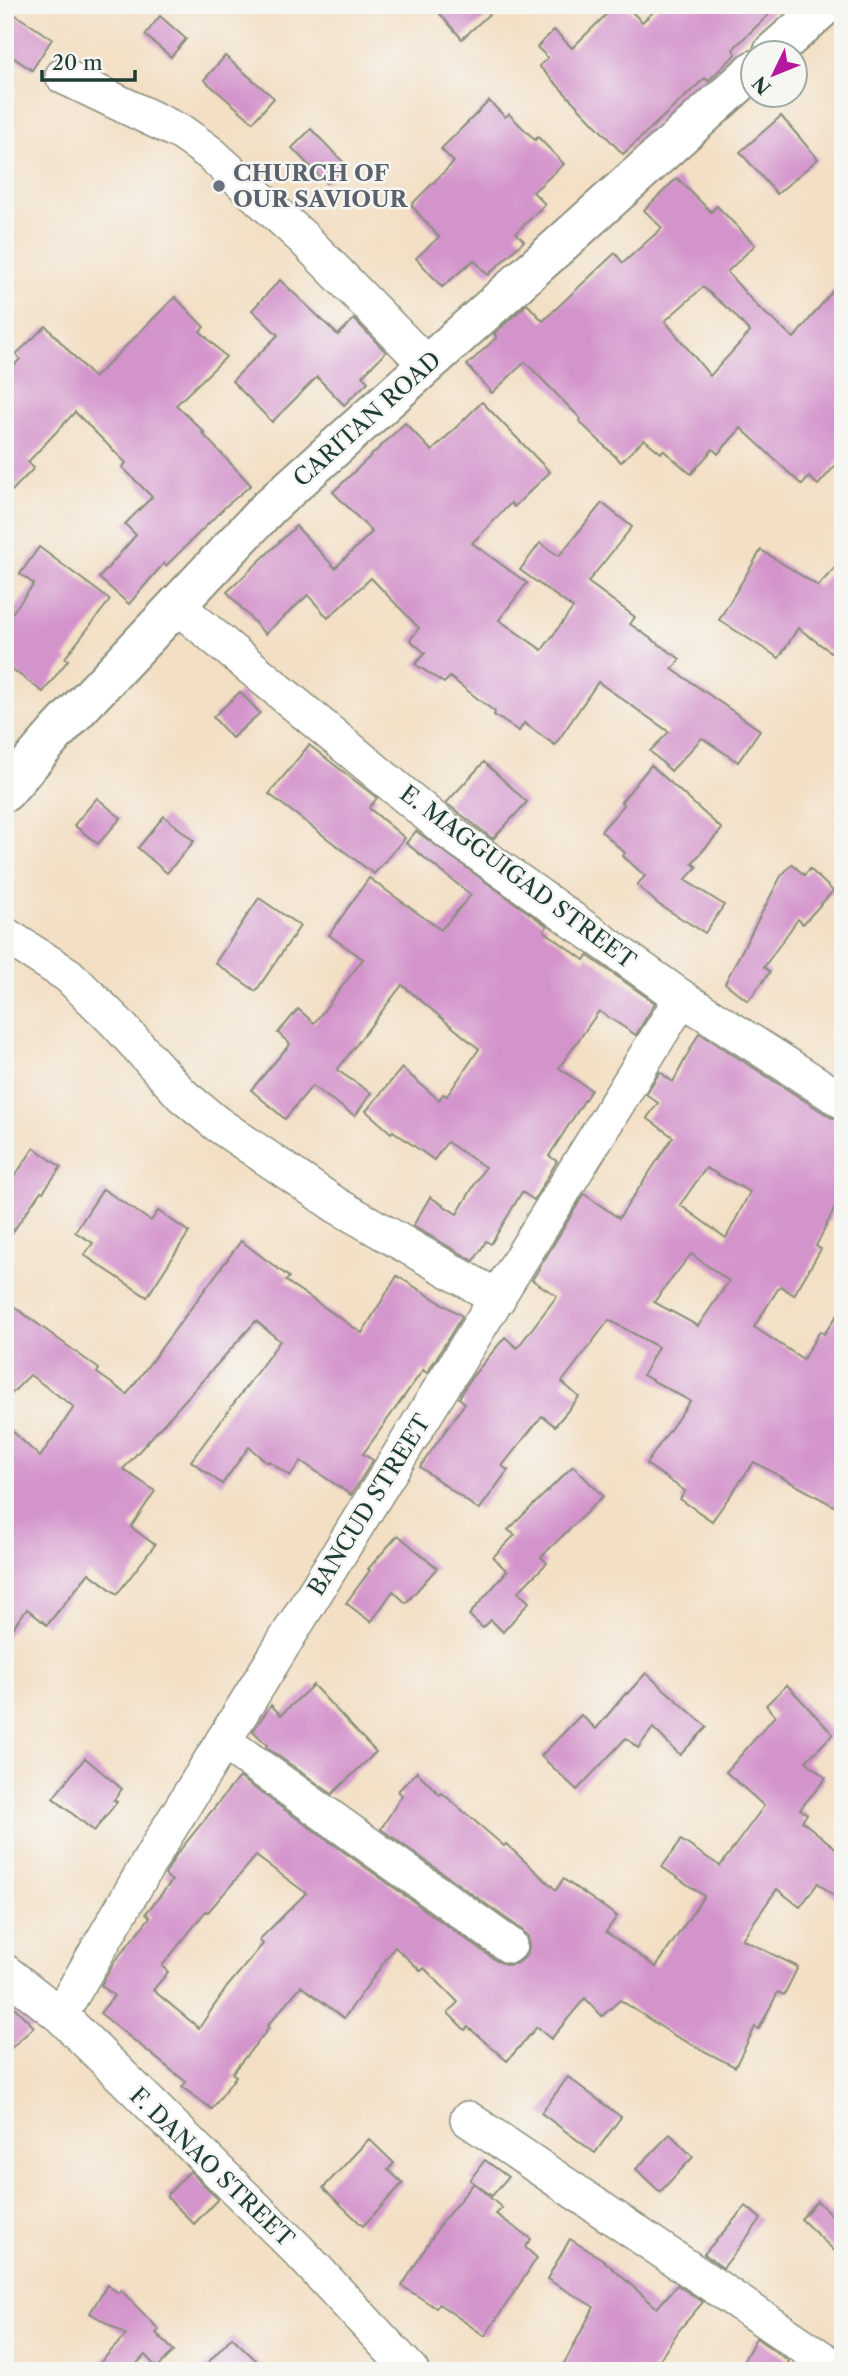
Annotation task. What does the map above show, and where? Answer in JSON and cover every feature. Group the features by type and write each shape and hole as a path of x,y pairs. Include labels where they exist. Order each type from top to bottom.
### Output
{"main road":[{"path":"789,38 826,5"},
{"name":"CARITAN ROAD","path":"5,792 58,731 269,508 740,83"}],"street":[{"path":"63,75 182,133 210,153 303,238 427,365"},
{"name":"E. MAGGUIGAD STREET","path":"176,605 449,832 682,998 843,1101"},
{"path":"5,935 68,975 116,1022 182,1095 216,1124 336,1205 498,1298"},
{"name":"BANCUD STREET","path":"60,2015 159,1845 682,998"},
{"path":"223,1741 509,1945"},
{"name":"F. DANAO STREET","path":"5,1972 60,2015 297,2249 411,2371"},
{"path":"468,2119 840,2371"}],"building":[{"path":"432,5 499,5 462,39"},
{"path":"616,5 625,5 642,22 661,5 779,5 744,38 740,38 740,42 733,50 736,54 708,81 705,78 623,154 539,66 548,58 537,47 554,30 572,48"},
{"path":"5,8 52,39 32,70 5,52"},
{"path":"160,16 186,39 171,57 145,35"},
{"path":"225,56 274,98 253,122 204,80"},
{"path":"489,101 505,117 509,114 535,140 538,137 564,164 533,192 545,204 516,233 524,241 488,275 474,260 442,287 416,258 439,237 411,205 454,162 441,149"},
{"path":"781,116 818,159 777,194 740,152"},
{"path":"311,129 346,165 326,183 292,148"},
{"path":"677,178 711,212 717,206 755,245 727,272 758,307 794,338 843,278 843,457 818,485 809,477 802,485 741,428 718,454 713,449 691,474 663,450 661,453 644,439 621,462 525,362 492,393 467,365 497,337 494,334 527,304 543,321 615,253 623,263 662,228 644,210","holes":["703,287 750,332 710,376 665,321"]},
{"path":"280,280 338,335 354,319 386,352 362,376 368,382 344,405 317,377 272,422 232,381 278,335 252,310"},
{"path":"175,297 204,327 200,331 226,357 176,405 251,485 166,566 164,563 129,604 99,578 136,535 125,524 152,497 122,467 126,463 75,412 28,462 34,468 5,498 5,375 20,359 16,354 46,326 94,378"},
{"path":"482,402 550,472 514,507 511,503 472,543 527,583 499,620 542,650 573,608 520,570 540,543 559,556 602,503 632,527 588,582 635,617 630,624 680,659 672,669 760,730 738,762 702,738 671,771 650,751 669,732 598,682 555,745 524,723 519,731 494,715 495,712 450,677 444,683 415,664 425,653 410,640 419,628 371,578 328,618 308,595 265,634 227,592 296,526 335,568 372,532 333,492 405,423 432,451"},
{"path":"39,547 110,600 65,658 68,660 43,692 5,664 5,622 34,584 20,574"},
{"path":"761,550 818,586 843,559 843,661 798,628 779,658 719,620"},
{"path":"240,692 260,713 232,738 213,717"},
{"path":"309,745 377,798 369,808 405,838 374,874 269,794"},
{"path":"484,762 527,802 493,839 446,803"},
{"path":"651,765 722,829 692,863 697,867 685,880 724,905 705,933 658,904 637,885 645,876 601,831 624,805 621,802"},
{"path":"97,798 121,818 98,844 74,825"},
{"path":"164,816 194,841 167,873 138,848"},
{"path":"416,831 547,926 544,931 584,960 588,956 655,1003 636,1035 599,1011 559,1068 591,1090 549,1156 557,1161 534,1200 522,1192 491,1244 486,1241 474,1261 413,1226 430,1197 457,1214 485,1167 447,1142 434,1160 393,1131 391,1133 366,1111 402,1068 439,1100 443,1094 447,1096 479,1049 402,985 337,1070 371,1093 355,1116 312,1086 285,1119 251,1090 290,1044 278,1033 298,1009 314,1023 363,959 329,935 369,878 441,930 471,895 406,843"},
{"path":"792,864 804,875 810,869 833,891 803,924 798,919 764,967 770,972 748,1001 725,983 781,876"},
{"path":"259,898 300,926 256,991 215,963"},
{"path":"699,1033 832,1118 843,1121 843,1192 816,1246 821,1249 794,1295 780,1286 754,1327 803,1359 820,1331 824,1334 843,1307 843,1511 754,1462 712,1521 680,1499 685,1491 646,1464 690,1401 643,1375 658,1347 609,1320 562,1382 579,1397 555,1426 542,1416 502,1466 508,1470 479,1510 420,1467 465,1403 459,1398 471,1378 505,1337 517,1348 557,1296 532,1280 584,1194 619,1218 673,1137 647,1118 658,1103 646,1094 660,1072 673,1082","holes":["706,1168 750,1192 726,1238 680,1205","691,1254 729,1281 698,1326 654,1302"]},
{"path":"34,1148 61,1167 5,1243 5,1190"},
{"path":"103,1189 151,1221 158,1211 189,1232 147,1297 84,1255 93,1243 75,1232"},
{"path":"241,1241 289,1277 286,1281 362,1333 397,1276 462,1316 427,1373 423,1370 363,1454 373,1460 351,1495 301,1461 290,1476 269,1461 267,1463 249,1447 222,1484 191,1461 280,1341 256,1321 123,1469 155,1491 131,1527 155,1545 117,1594 89,1573 47,1625 27,1609 5,1638 5,1424 40,1457 74,1407 30,1375 5,1400 5,1300 99,1369 97,1373 127,1394"},
{"path":"573,1466 603,1496 541,1557 547,1563 518,1592 529,1602 503,1632 491,1620 483,1628 469,1615 507,1571 493,1557 515,1535 508,1530"},
{"path":"398,1535 437,1568 406,1603 393,1591 371,1622 346,1603 370,1570 368,1569"},
{"path":"646,1673 707,1727 680,1755 653,1728 638,1748 626,1738 577,1790 541,1756 581,1715 596,1729"},
{"path":"313,1685 376,1752 332,1794 266,1747 253,1731 271,1705 281,1715"},
{"path":"787,1685 833,1734 806,1761 826,1778 800,1809 807,1814 802,1821 843,1854 843,1903 818,1883 800,1907 777,1889 742,1939 798,1967 784,1995 778,1992 759,2029 755,2027 735,2067 675,2036 620,2000 602,2016 585,1998 551,2039 537,2027 507,2061 468,2027 465,2030 448,2013 458,2002 424,1968 421,1971 395,1947 344,2018 301,1986 232,2073 236,2076 212,2109 182,2087 186,2082 100,2013 114,1996 101,1985 115,1961 150,1917 146,1913 172,1881 165,1875 176,1855 239,1777 497,1961 508,1965 518,1963 526,1956 529,1948 528,1937 521,1929 381,1829 402,1795 398,1791 417,1772 440,1795 442,1793 504,1846 506,1844 556,1890 563,1879 617,1916 606,1932 656,1967 704,1896 662,1867 681,1840 720,1866 764,1806 726,1772 775,1716 766,1705","holes":["256,1856 306,1893 259,1940 263,1944 227,1987 199,2028 153,1990 168,1972 162,1966 206,1911 208,1912"]},
{"path":"85,1758 122,1789 114,1800 117,1802 94,1831 53,1798"},
{"path":"5,1998 34,2027 5,2054"},
{"path":"568,2077 621,2117 595,2153 541,2113"},
{"path":"670,2134 693,2157 660,2192 636,2169"},
{"path":"369,2139 394,2163 388,2170 403,2183 363,2226 323,2188"},
{"path":"485,2160 508,2177 492,2196 470,2180"},
{"path":"190,2171 218,2199 194,2224 166,2196"},
{"path":"474,2183 502,2208 496,2214 531,2239 525,2247 537,2258 485,2336 439,2304 436,2308 402,2286 441,2223"},
{"path":"817,2201 843,2226 843,2259 801,2219"},
{"path":"746,2206 761,2219 723,2268 704,2254"},
{"path":"570,2239 602,2259 657,2308 677,2285 703,2302 680,2329 652,2371 560,2371 594,2307 547,2279"},
{"path":"107,2285 119,2293 121,2290 159,2330 156,2333 174,2351 157,2368 145,2355 130,2371 92,2371 126,2335 90,2313"},
{"path":"232,2337 267,2371 200,2371"},
{"path":"756,2338 789,2361 784,2371 738,2371"}],"place":[{"name":"CHURCH OF OUR SAVIOUR","path":"219,186"}]}
